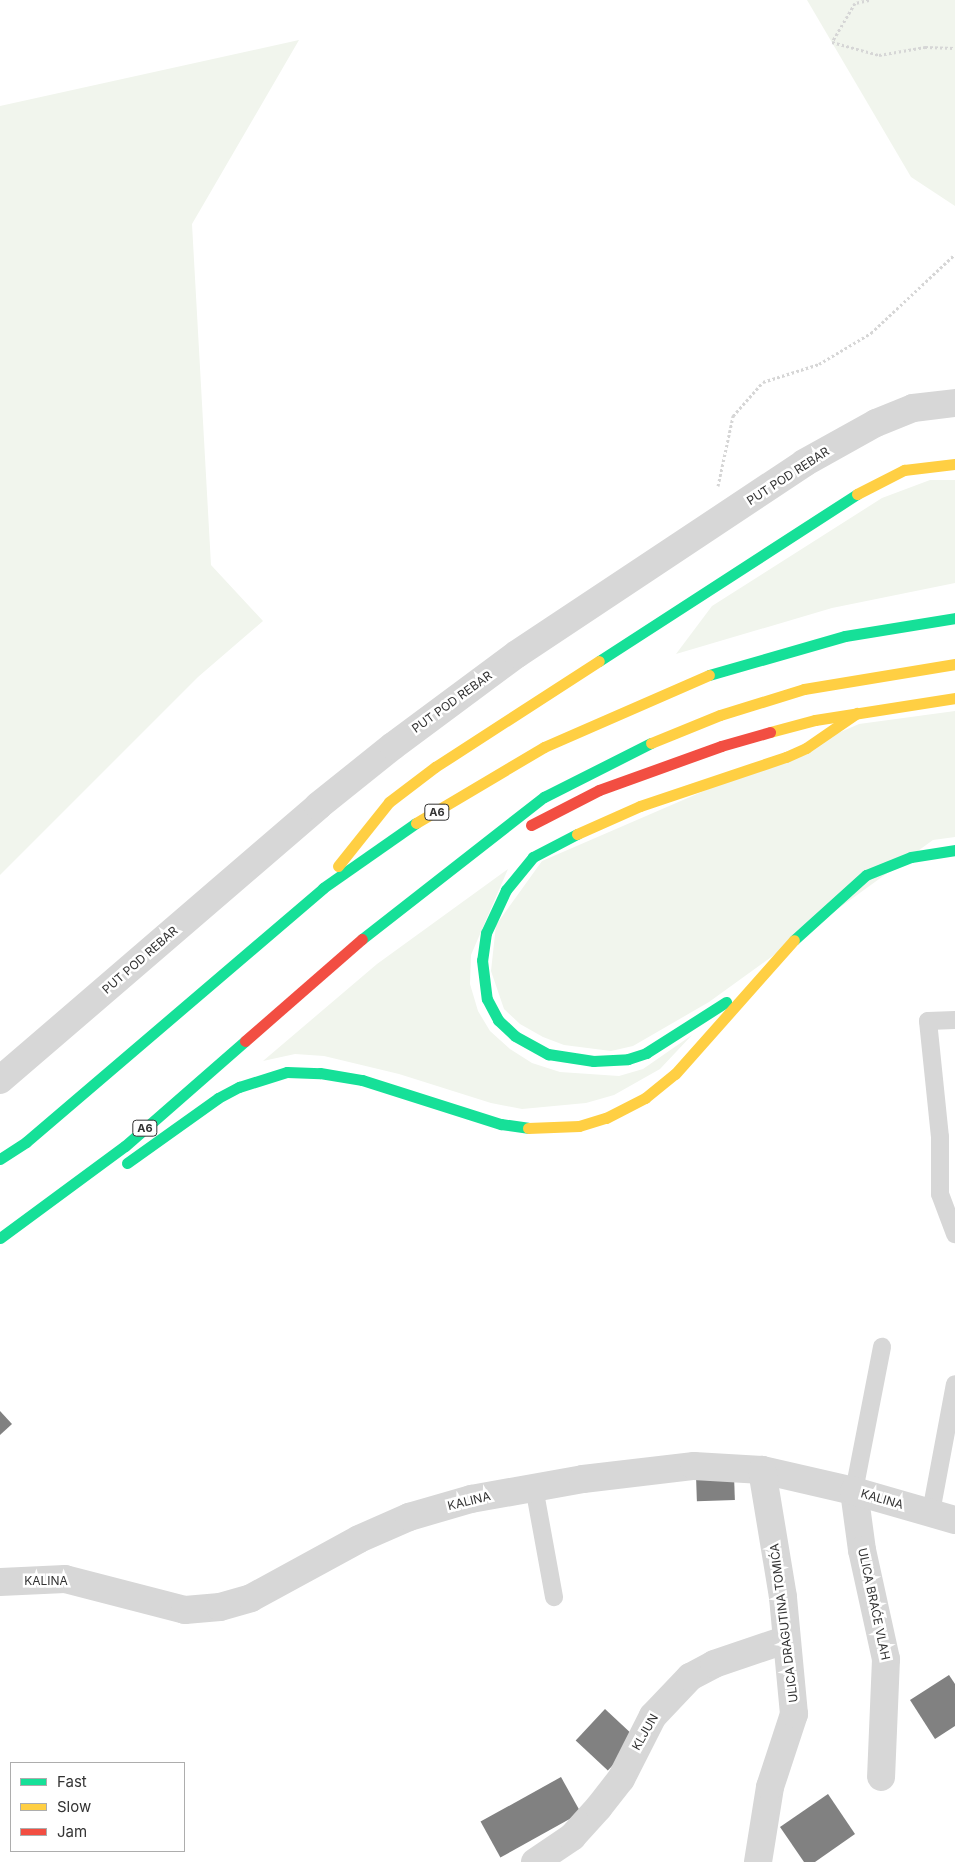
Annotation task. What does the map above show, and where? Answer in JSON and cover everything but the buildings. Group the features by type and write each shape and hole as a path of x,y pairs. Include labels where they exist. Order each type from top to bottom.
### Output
{"highway":[{"path":"323,888 389,802 435,767 876,482 904,470 955,464"},
{"name":"A6","path":"0,1160 26,1142 323,888 385,842 544,747 617,712 717,672 836,638 955,618"},
{"path":"476,853 525,811 586,773 720,715 804,690 955,664"},
{"path":"476,853 599,790 656,767 815,720 955,698"},
{"path":"753,985 646,1053 628,1059 593,1062 548,1054 515,1036 498,1020 487,999 482,960 486,933 506,890 533,857 548,847 640,806 786,757 806,748 857,713"},
{"path":"76,1184 116,1170 218,1098 239,1087 287,1072 320,1072 362,1080 501,1124 526,1128 579,1126 629,1108 661,1086 811,922 866,875 911,857 955,850"},
{"name":"A6","path":"0,1238 76,1184 125,1146 342,956 476,853"}],"street":[{"name":"PUT POD REBAR","path":"0,1080 393,746 517,654 804,463 876,423 913,408 955,403"},
{"name":"KALINA","path":"0,1582 65,1579 185,1610 220,1607 251,1598 359,1539 409,1517 471,1499 534,1487 694,1466 762,1470 854,1491 943,1516"},
{"name":"ULICA DRAGUTINA TOMIĆA","path":"758,1862 770,1788 794,1714 794,1682 785,1640 782,1587 762,1470"},
{"name":"ULICA BRAĆE VLAH","path":"854,1491 862,1550 886,1659 881,1777"},
{"name":"KLJUN","path":"535,1862 572,1836 599,1807 620,1779 653,1716 690,1677 714,1664 785,1640"}],"lane":[{"path":"955,1020 928,1021 940,1137 940,1194 955,1234"},
{"path":"854,1491 882,1347"},
{"path":"943,1516 955,1384"},
{"path":"534,1487 554,1597"}],"path":[{"path":"869,0 855,4 832,42 879,54 925,47 955,48"},
{"path":"711,526 731,424 739,409 763,382 819,364 871,333 955,254"}],"shaded area":[{"path":"807,0 955,0 955,206 911,177"},
{"path":"299,40 192,224 211,565 263,621 198,677 0,875 0,106"},
{"path":"930,480 955,480 955,583 832,608 676,654 712,606 882,498"},
{"path":"955,711 955,837 933,840 709,1002 633,1046 611,1051 564,1045 543,1037 520,1024 504,1009 491,971 496,925 542,861 859,724"},
{"path":"508,869 471,955 470,984 478,1011 490,1031 510,1049 532,1063 560,1072 619,1076 643,1069 692,1035 660,1069 614,1095 586,1103 522,1109 491,1103 399,1074 324,1056 295,1054 263,1061 377,964"}],"traffic: fast":[{"path":"599,661 857,494"},
{"path":"709,675 845,636 955,618"},
{"path":"362,939 544,797 651,743"},
{"path":"0,1159 26,1142 323,888 416,823"},
{"path":"577,834 533,857 506,890 486,933 482,960 487,999 498,1020 515,1036 548,1054 593,1061 628,1059 646,1053 726,1002"},
{"path":"794,940 866,875 911,857 955,850"},
{"path":"0,1238 125,1146 245,1041"},
{"path":"127,1163 218,1098 239,1087 287,1072 320,1073 362,1080 501,1124 528,1128"}],"traffic: slow":[{"path":"857,494 904,470 955,464"},
{"path":"338,866 389,802 435,767 599,661"},
{"path":"651,743 720,715 804,689 955,664"},
{"path":"416,823 544,747 709,675"},
{"path":"770,732 815,720 955,698"},
{"path":"577,834 640,806 786,757 806,748 857,713"},
{"path":"528,1128 579,1126 606,1118 645,1098 675,1074 794,940"}],"traffic: jam":[{"path":"531,825 599,790 721,746 770,732"},
{"path":"245,1041 362,939"}]}
